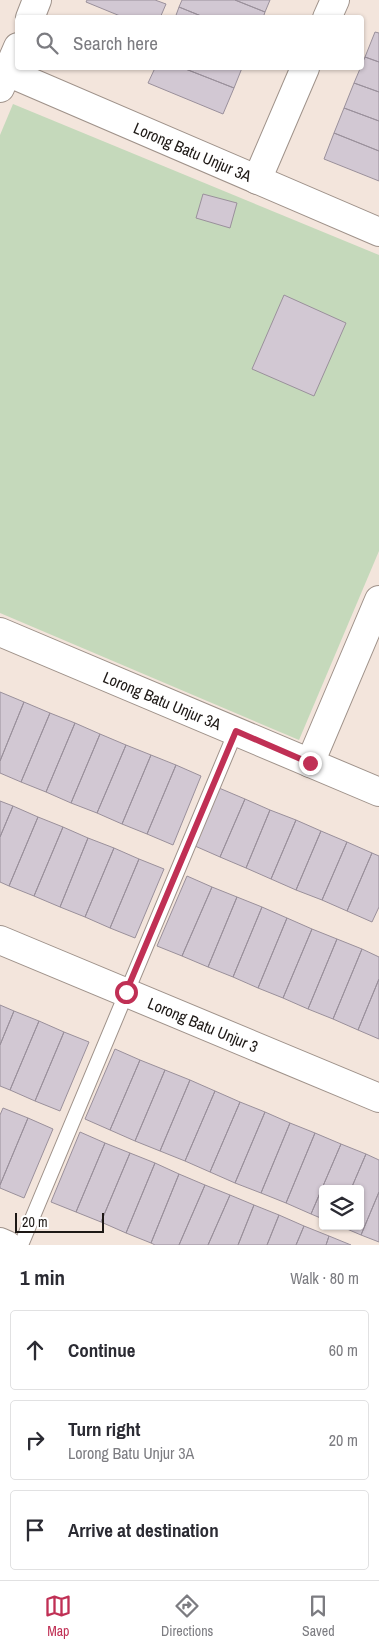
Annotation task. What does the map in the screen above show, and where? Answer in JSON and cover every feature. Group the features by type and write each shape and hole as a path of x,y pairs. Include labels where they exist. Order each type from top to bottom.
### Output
{"street":[{"path":"31,15 37,0"},
{"path":"328,15 335,0"},
{"path":"3,80 15,54"},
{"path":"257,180 304,70"},
{"name":"Lorong Batu Unjur 3A","path":"3,80 257,180 379,232"},
{"path":"310,763 379,600"},
{"name":"Lorong Batu Unjur 3A","path":"0,632 379,792"},
{"name":"Lorong Batu Unjur 3","path":"0,940 379,1098"},
{"path":"0,1242 7,1245"}],"lane":[{"path":"21,1245 236,731"}],"green space":[{"path":"13,104 379,255 379,551 299,740 0,613 0,135"}],"building":[{"path":"87,0 155,0 166,4 161,15 118,15 86,2"},
{"path":"182,0 235,0 265,12 264,15 199,15 179,7"},
{"path":"235,0 270,0 265,12"},
{"path":"179,7 199,15 176,15"},
{"path":"375,32 379,33 379,62 365,57"},
{"path":"365,57 379,62 379,92 354,83 360,70 364,70"},
{"path":"154,70 188,70 234,88 223,114 148,83"},
{"path":"188,70 241,70 234,88"},
{"path":"354,83 379,92 379,121 344,108"},
{"path":"344,108 379,121 379,151 334,133"},
{"path":"334,133 379,151 379,181 324,159"},
{"path":"203,194 237,203 230,228 196,218"},
{"path":"284,295 346,323 314,396 252,369"},
{"path":"0,692 24,702 0,761"},
{"path":"24,702 50,713 21,782 0,773 0,761"},
{"path":"50,713 75,723 46,792 21,782"},
{"path":"75,723 100,734 71,803 46,792"},
{"path":"100,734 126,745 97,813 71,803"},
{"path":"126,745 151,755 122,824 97,813"},
{"path":"151,755 176,765 147,834 122,824"},
{"path":"176,765 201,776 173,845 147,834"},
{"path":"219,788 245,799 220,857 195,846"},
{"path":"245,799 270,810 246,868 220,857"},
{"path":"0,801 13,806 0,837"},
{"path":"13,806 38,817 9,886 0,882 0,837"},
{"path":"270,810 296,820 271,879 246,868"},
{"path":"38,817 63,827 34,896 9,886"},
{"path":"296,820 321,831 296,890 271,879"},
{"path":"63,827 88,838 60,907 34,896"},
{"path":"321,831 347,842 322,900 296,890"},
{"path":"88,838 114,848 85,917 60,907"},
{"path":"347,842 372,853 347,911 322,900"},
{"path":"114,848 139,859 110,928 85,917"},
{"path":"372,853 379,856 379,907 372,922 347,911"},
{"path":"139,859 164,869 135,938 110,928"},
{"path":"187,876 212,887 182,956 157,946"},
{"path":"212,887 237,897 208,967 182,956"},
{"path":"237,897 262,907 233,977 208,967"},
{"path":"262,907 287,918 258,988 233,977"},
{"path":"287,918 312,929 283,998 258,988"},
{"path":"312,929 337,939 308,1009 283,998"},
{"path":"337,939 362,949 333,1019 308,1009"},
{"path":"362,949 379,957 379,979 358,1030 333,1019"},
{"path":"379,979 379,1039 358,1030"},
{"path":"0,1005 14,1011 0,1045"},
{"path":"14,1011 39,1021 10,1090 0,1086 0,1045"},
{"path":"39,1021 64,1032 35,1101 10,1090"},
{"path":"64,1032 89,1042 60,1111 35,1101"},
{"path":"115,1049 140,1060 110,1130 85,1119"},
{"path":"140,1060 165,1070 135,1141 110,1130"},
{"path":"165,1070 190,1080 160,1151 135,1141"},
{"path":"190,1080 215,1091 185,1161 160,1151"},
{"path":"215,1091 240,1102 210,1172 185,1161"},
{"path":"240,1102 265,1112 235,1183 210,1172"},
{"path":"3,1108 28,1118 0,1185 0,1115"},
{"path":"265,1112 290,1123 261,1193 235,1183"},
{"path":"28,1118 53,1129 24,1198 0,1188 0,1185"},
{"path":"290,1123 315,1133 286,1203 261,1193"},
{"path":"80,1132 105,1143 76,1212 51,1202"},
{"path":"315,1133 341,1144 323,1185 319,1185 319,1195 311,1214 286,1203"},
{"path":"105,1143 130,1153 101,1222 76,1212"},
{"path":"341,1144 366,1154 353,1185 323,1185"},
{"path":"130,1153 155,1163 126,1233 101,1222"},
{"path":"366,1154 379,1160 379,1192 364,1228 364,1185 353,1185"},
{"path":"155,1163 179,1174 151,1243 126,1233"},
{"path":"179,1174 205,1185 179,1245 155,1245 151,1243"},
{"path":"205,1185 230,1195 208,1245 179,1245"},
{"path":"379,1192 379,1242 361,1235"},
{"path":"230,1195 254,1205 238,1245 208,1245"},
{"path":"319,1195 319,1217 311,1214"},
{"path":"254,1205 279,1215 267,1245 238,1245"},
{"path":"279,1215 304,1226 296,1245 267,1245"},
{"path":"304,1226 329,1236 326,1245 296,1245"},
{"path":"349,1230 363,1230 361,1235"},
{"path":"329,1236 351,1245 326,1245"}],"route":[{"path":"126,992 236,731 310,763"}]}
